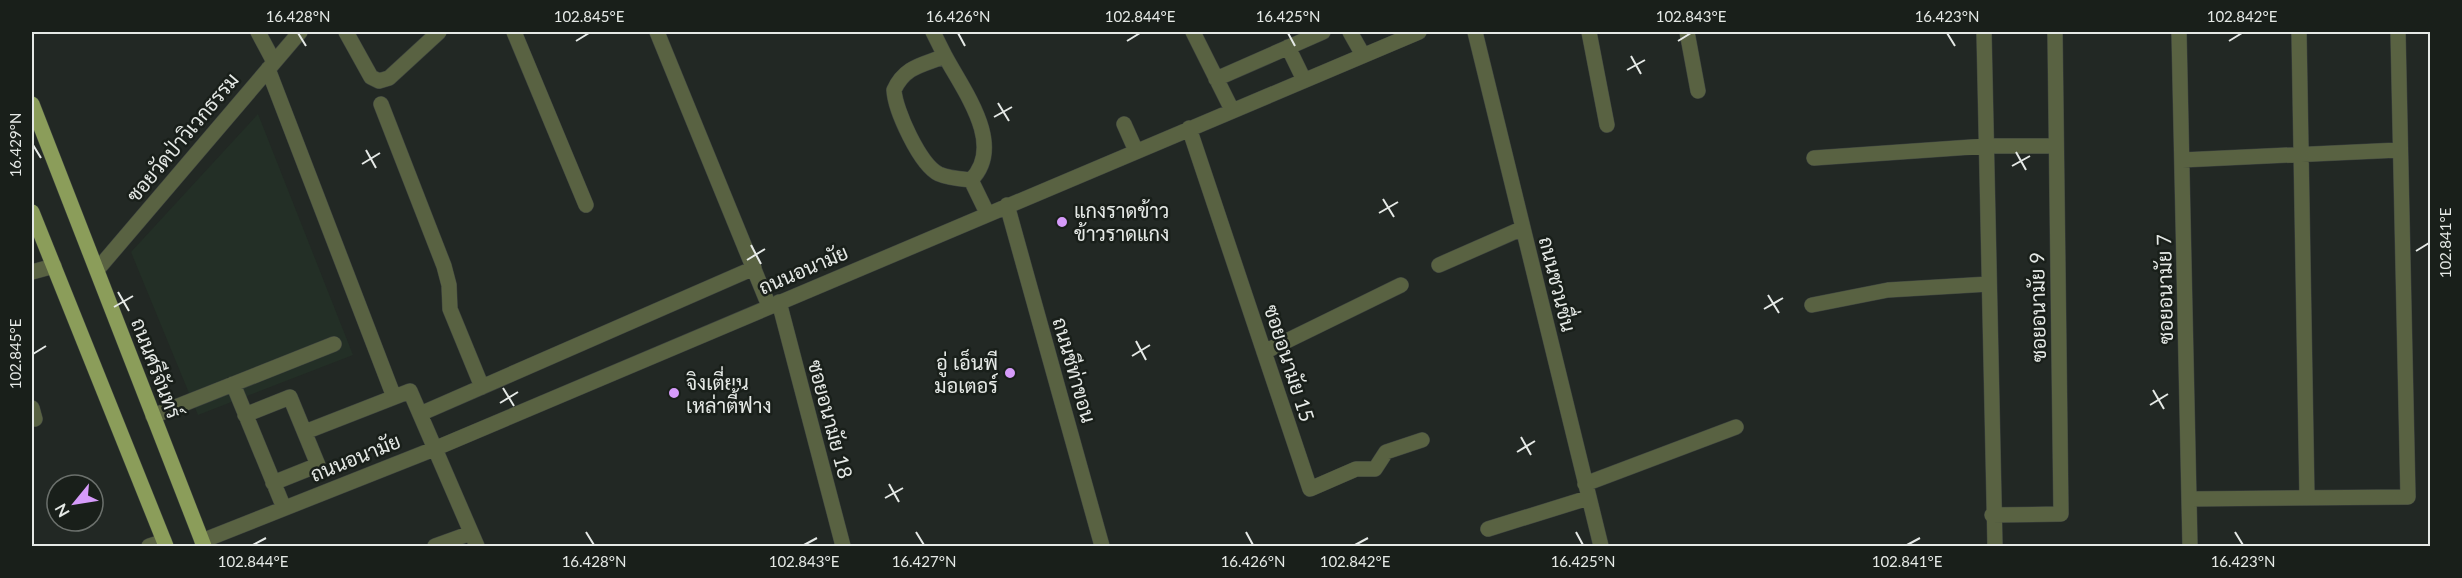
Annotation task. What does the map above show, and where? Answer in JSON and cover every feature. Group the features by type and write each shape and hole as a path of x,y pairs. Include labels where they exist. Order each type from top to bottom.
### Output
{"main road":[{"name":"ถนนศรีจันทร์","path":"32,104 153,416 198,545"},
{"path":"32,212 160,545"}],"street":[{"path":"258,32 394,397"},
{"name":"ซอยวัดป่าวิเวกธรรม","path":"97,270 300,32"},
{"path":"346,32 371,77 379,81 389,78 439,32"},
{"path":"514,32 586,205"},
{"name":"ซอยอนามัย 18","path":"657,32 754,268 774,304 843,546"},
{"path":"933,32 984,134 983,158 977,173 971,180"},
{"path":"1193,32 1232,110"},
{"path":"1216,79 1323,32"},
{"path":"1350,32 1363,55"},
{"name":"ถนนอนามัย","path":"198,545 284,508 434,449 1419,32"},
{"name":"ถนนชวนชื่น","path":"1475,32 1601,546"},
{"path":"1589,32 1607,125"},
{"path":"1687,32 1698,91"},
{"path":"1984,32 1992,515 1995,546"},
{"name":"ซอยอนามัย 9","path":"1992,515 2061,514 2055,32"},
{"name":"ซอยอนามัย 7","path":"2179,32 2190,546"},
{"path":"2299,32 2307,498"},
{"path":"2190,499 2408,497 2398,32"},
{"path":"1288,47 1304,80"},
{"path":"945,56 915,65 908,70 894,90 895,102 924,163 938,174 971,180"},
{"path":"381,104 444,266 449,285 450,309 482,387"},
{"path":"1124,124 1136,151"},
{"name":"ซอยอนามัย 15","path":"1189,129 1310,489 1356,469 1375,469 1386,452 1422,440"},
{"path":"1814,158 1986,146 2056,146"},
{"path":"2182,160 2399,150"},
{"path":"971,180 987,213"},
{"name":"ถนนชีท่าขอน","path":"1007,205 1102,546"},
{"path":"1439,265 1523,228"},
{"path":"32,272 54,266"},
{"path":"420,414 754,268"},
{"path":"1812,305 1888,290 1989,284"},
{"path":"1264,352 1401,285"},
{"path":"153,416 334,344"},
{"path":"233,384 284,508"},
{"path":"304,432 410,391 474,540 435,546"},
{"path":"245,415 290,397 318,465 273,483"},
{"path":"1488,529 1587,491 1736,427"}],"shaded area":[{"path":"258,114 353,355 198,415 131,252"}],"place":[{"name":"แกงราดข้าว ข้าวราดแกง","path":"1062,222"},
{"name":"อู่ เอ็นพี มอเตอร์","path":"1010,373"},
{"name":"จิงเตี่ยน เหล่าตี้ฟาง","path":"674,393"}]}
